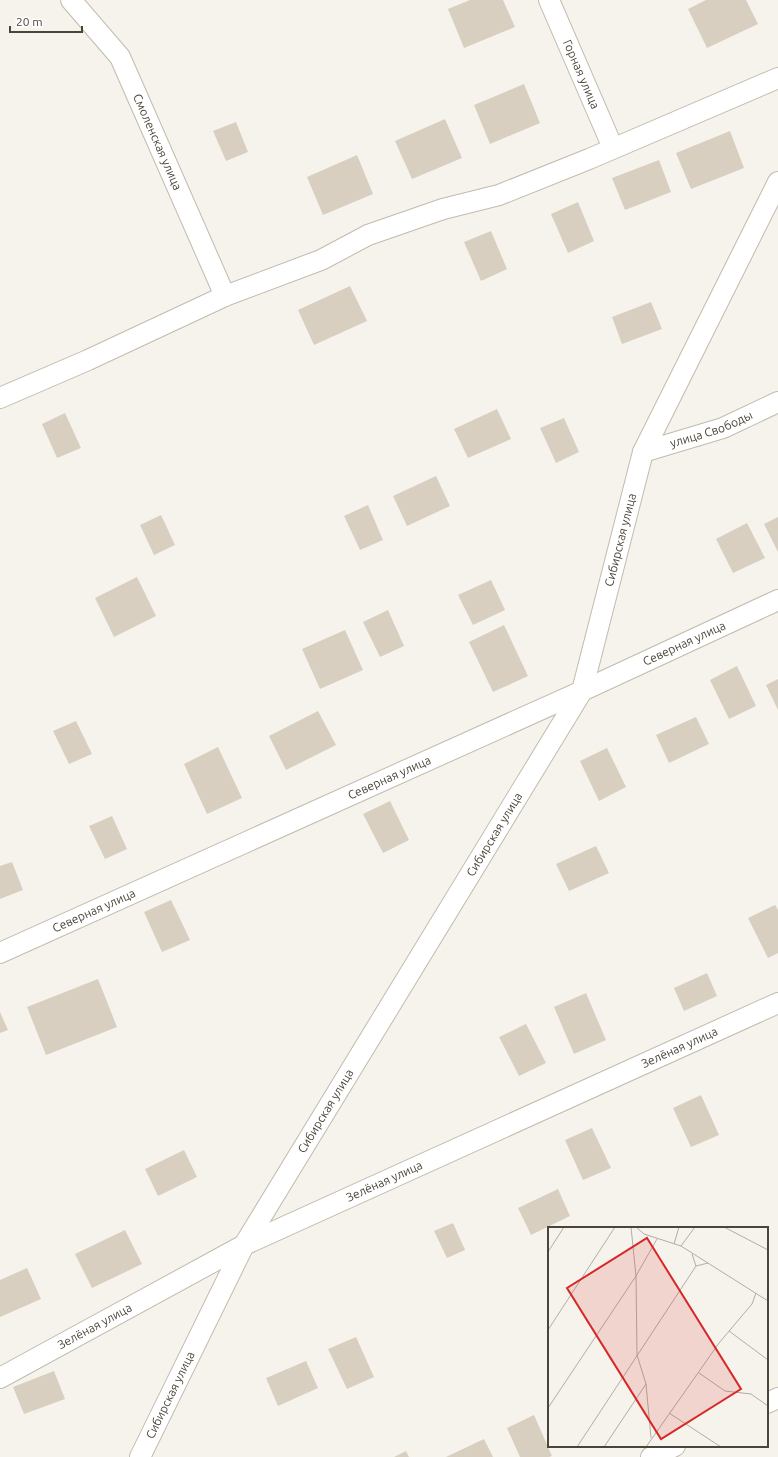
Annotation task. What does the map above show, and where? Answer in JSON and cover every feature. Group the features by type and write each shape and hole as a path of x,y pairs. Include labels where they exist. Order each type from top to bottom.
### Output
{"street":[{"name":"Смоленская улица","path":"71,0 120,57 226,296"},
{"name":"Горная улица","path":"549,0 612,148"},
{"path":"0,398 88,360 226,296 321,260 368,234 443,209 499,195 778,78"},
{"name":"Сибирская улица","path":"140,1457 244,1245 582,691 643,452 778,182"},
{"name":"улица Свободы","path":"643,452 723,428 778,402"},
{"name":"Северная улица","path":"0,953 582,691 778,600"},
{"name":"Зелёная улица","path":"0,1378 244,1245 778,1003"},
{"path":"768,1403 778,1398"},
{"path":"651,1457 673,1447"}],"building":[{"path":"470,0 503,0 515,27 464,48 448,9"},
{"path":"706,0 746,0 758,24 707,48 688,9"},
{"path":"524,84 540,123 490,144 474,105"},
{"path":"445,119 462,158 412,179 395,141"},
{"path":"236,122 248,152 226,161 213,131"},
{"path":"730,131 744,168 691,189 676,153"},
{"path":"357,155 373,194 323,215 307,177"},
{"path":"659,160 671,192 625,210 612,178"},
{"path":"578,202 594,241 568,253 551,214"},
{"path":"491,231 507,269 481,281 464,242"},
{"path":"350,286 367,321 314,345 298,310"},
{"path":"651,302 662,329 622,344 612,317"},
{"path":"497,409 511,439 468,458 454,429"},
{"path":"65,413 81,448 57,458 42,424"},
{"path":"564,418 579,452 556,463 540,428"},
{"path":"436,476 450,506 407,526 393,496"},
{"path":"368,505 383,540 360,550 344,516"},
{"path":"161,515 175,545 154,555 140,525"},
{"path":"778,517 778,552 764,524"},
{"path":"747,523 765,558 733,573 716,539"},
{"path":"137,577 156,616 114,637 95,598"},
{"path":"491,580 505,610 473,625 458,595"},
{"path":"388,610 404,646 380,657 363,622"},
{"path":"504,625 528,676 493,692 469,642"},
{"path":"345,630 363,670 320,689 302,649"},
{"path":"737,666 756,706 729,719 710,680"},
{"path":"778,679 778,710 766,685"},
{"path":"318,711 336,745 286,770 269,736"},
{"path":"696,717 709,744 669,763 656,735"},
{"path":"76,721 92,754 69,764 53,731"},
{"path":"218,747 242,798 207,814 184,764"},
{"path":"607,748 626,787 599,801 580,761"},
{"path":"390,801 409,840 383,853 363,814"},
{"path":"112,816 127,849 105,859 89,826"},
{"path":"596,846 609,873 569,891 556,864"},
{"path":"12,862 23,890 0,899 0,866"},
{"path":"171,900 190,940 162,952 144,912"},
{"path":"775,905 778,910 778,953 768,958 748,918"},
{"path":"707,973 717,996 684,1011 674,988"},
{"path":"98,979 117,1027 46,1055 27,1007"},
{"path":"586,993 606,1040 574,1054 554,1007"},
{"path":"0,1012 8,1030 0,1033"},
{"path":"526,1024 546,1063 519,1076 499,1037"},
{"path":"701,1095 719,1135 691,1147 673,1108"},
{"path":"592,1128 611,1168 583,1180 565,1140"},
{"path":"184,1150 197,1177 158,1196 145,1169"},
{"path":"558,1189 570,1216 531,1235 518,1208"},
{"path":"453,1223 465,1250 447,1258 434,1231"},
{"path":"125,1230 142,1264 92,1288 75,1254"},
{"path":"27,1268 41,1299 0,1317 0,1280"},
{"path":"356,1337 374,1377 347,1389 328,1349"},
{"path":"306,1361 318,1388 278,1406 266,1378"},
{"path":"54,1371 65,1399 24,1414 13,1387"},
{"path":"534,1415 552,1456 520,1457 507,1428"},
{"path":"484,1439 493,1457 446,1457"},
{"path":"406,1451 409,1457 394,1457"}]}
